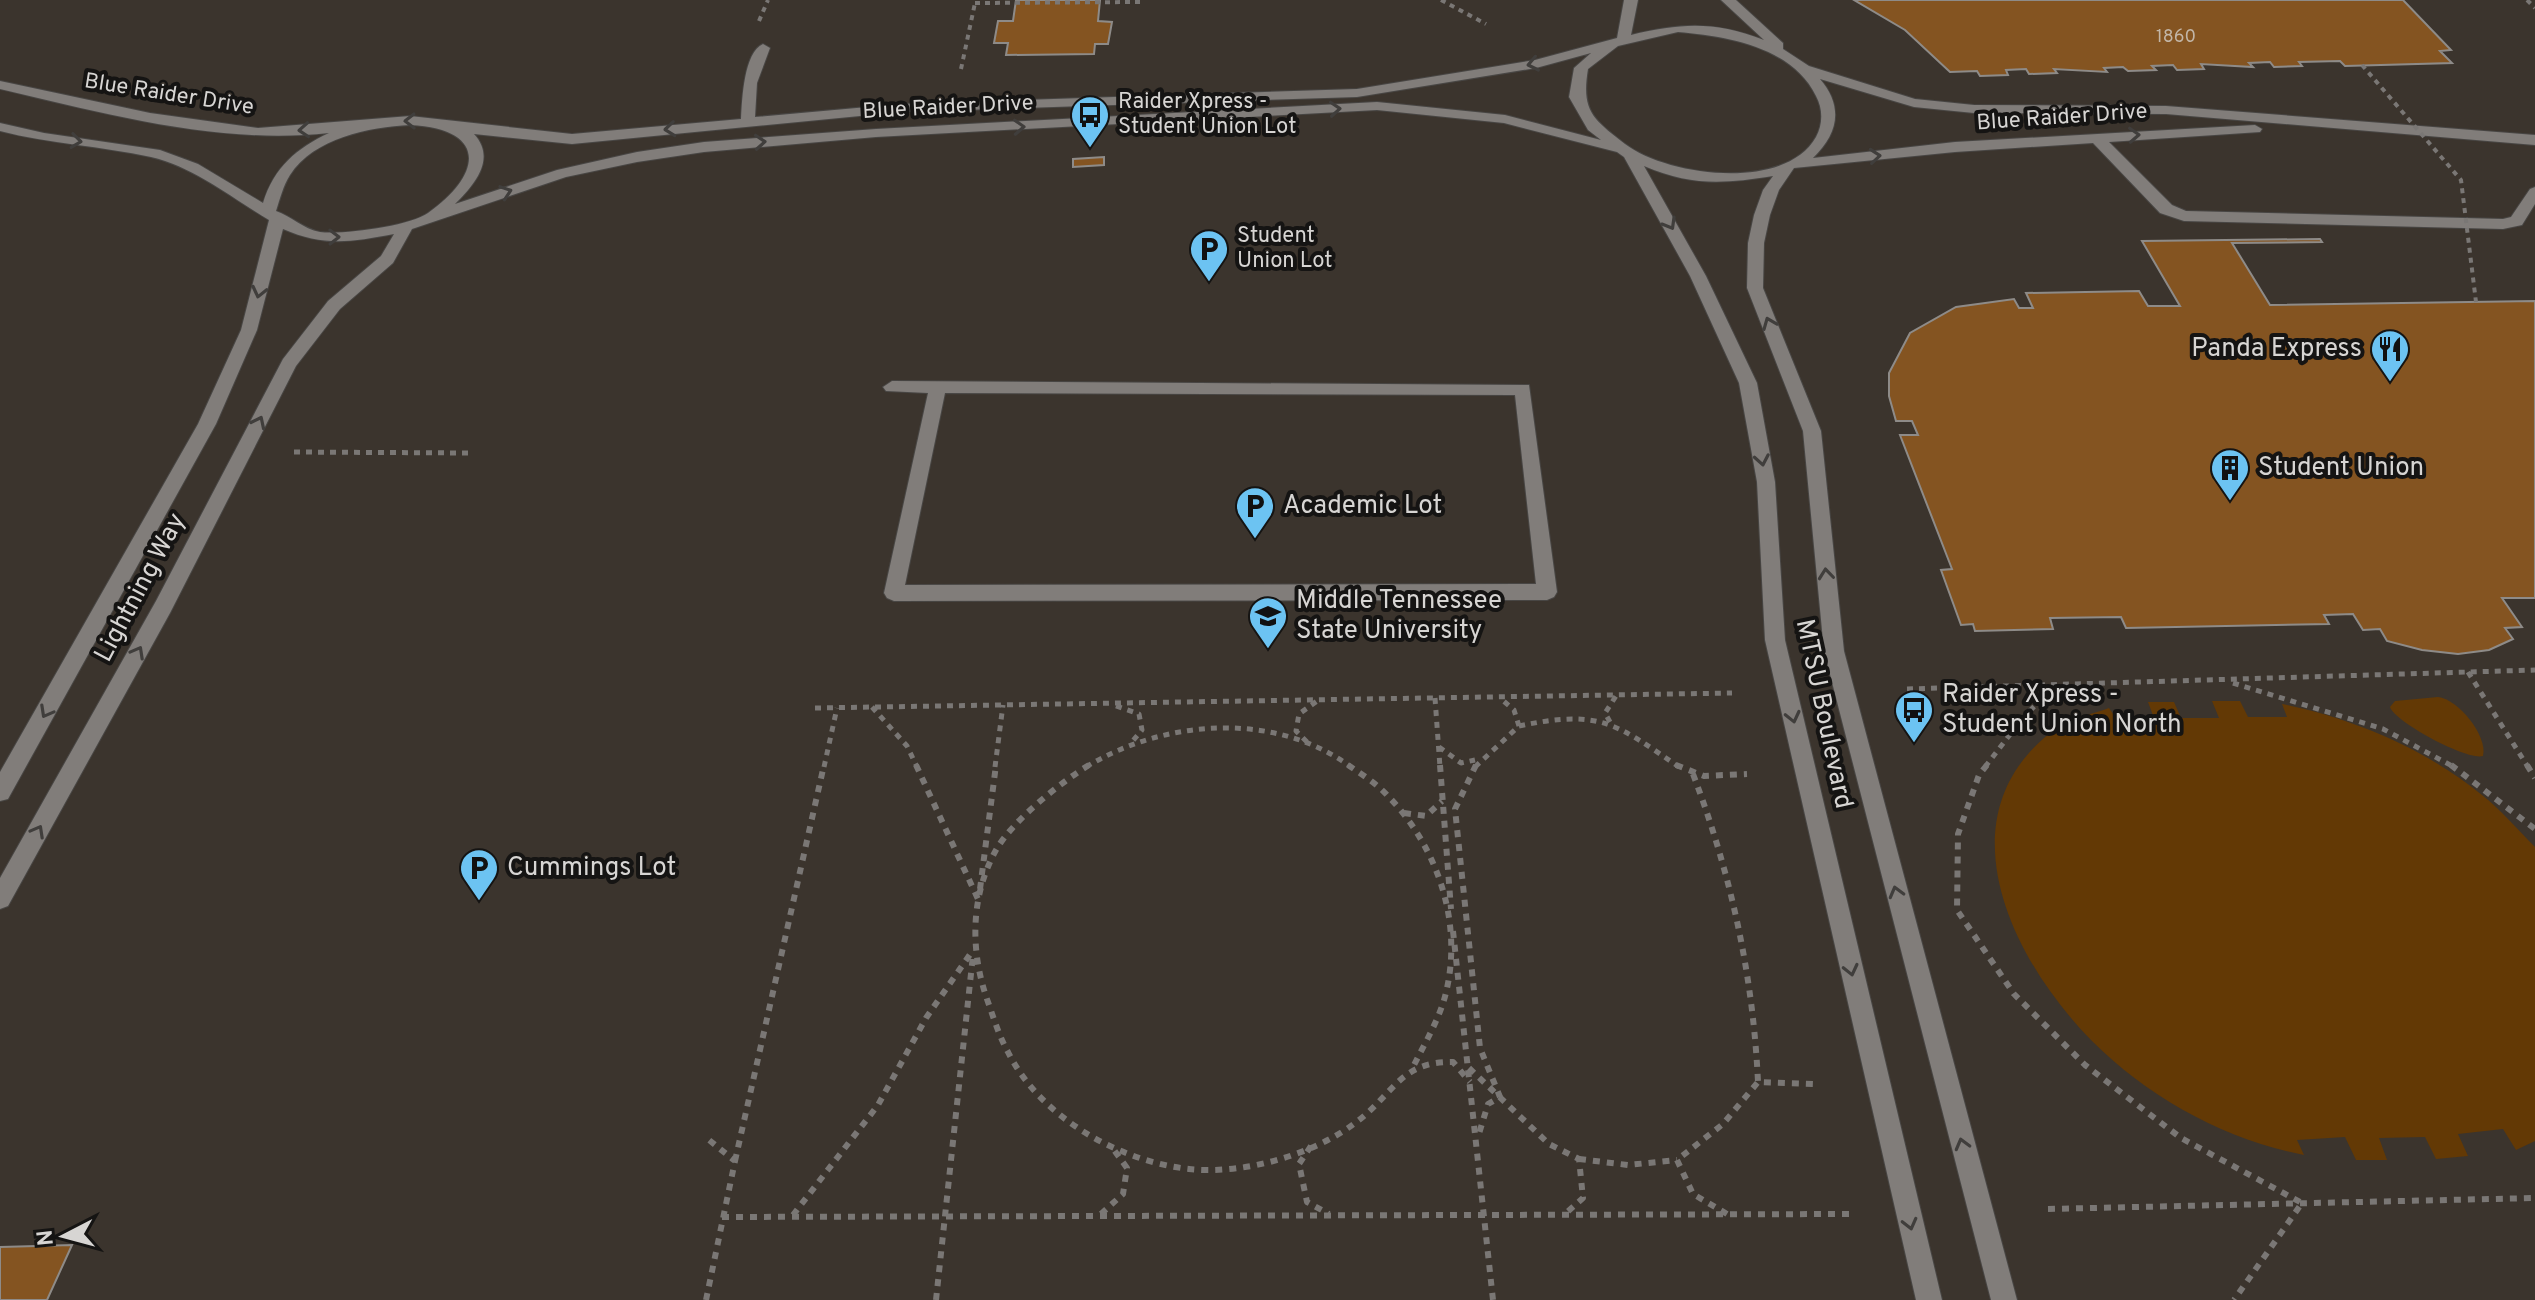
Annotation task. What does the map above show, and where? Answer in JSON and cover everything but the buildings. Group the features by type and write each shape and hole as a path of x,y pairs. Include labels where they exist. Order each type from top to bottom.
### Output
{"street":[{"path":"1624,38 1631,0"},
{"path":"1728,0 1806,70 1825,93 1831,112 1829,130 1820,147 1792,166 1765,175 1727,179 1687,175 1631,156 1615,148 1590,127 1576,104 1575,81 1586,60 1608,44 1624,38 1678,28 1719,32 1758,42 1792,59"},
{"name":"Blue Raider Drive","path":"0,85 242,132 299,131 381,122 437,122 458,128 572,139 748,120 928,107 1357,93 1536,64 1608,44"},
{"path":"748,120 750,83 763,48"},
{"name":"Blue Raider Drive","path":"1806,70 1858,88 1924,104 1974,109 2166,110 2533,143"},
{"name":"Blue Raider Drive","path":"273,213 318,237 357,236 406,226 562,173 704,147 876,133 1377,106 1505,119 1615,148"},
{"name":"Lightning Way","path":"0,792 8,766 207,424 249,330 273,213 274,188 291,163 323,142 381,122"},
{"name":"Blue Raider Drive","path":"1792,166 2096,138 2331,126"},
{"path":"0,127 44,138 155,153 193,167 273,213"},
{"path":"432,217 471,175 477,155 472,141 458,128"},
{"path":"2096,138 2166,209 2184,216 2503,224 2516,221 2535,192"},
{"name":"MTSU Boulevard","path":"1631,156 1698,276 1748,383 1766,482 1775,640 1929,1300"},
{"name":"MTSU Boulevard","path":"1792,166 1771,190 1762,215 1756,243 1755,288 1812,431 1834,651 2004,1300"},
{"name":"Lightning Way","path":"0,899 163,607 289,363 334,305 387,259 406,226"},
{"path":"892,387 938,387 1523,389 1547,592 894,593 938,387"}],"path":[{"path":"1441,0 1486,24"},
{"path":"2527,0 2535,8"},
{"path":"961,69 975,1 1140,2"},
{"path":"2362,65 2461,180 2476,302"},
{"path":"294,452 468,453"},
{"path":"1907,689 2535,670"},
{"path":"2468,672 2535,778"},
{"path":"2228,681 2314,706 2404,739 2490,792 2535,829"},
{"path":"2055,685 2021,720 1979,775 1958,834 1957,910 2014,994 2085,1065 2181,1138 2302,1203"},
{"path":"815,708 1732,693"},
{"path":"1610,723 1605,713 1616,695"},
{"path":"1500,697 1514,710 1519,726"},
{"path":"1435,698 1452,918 1493,1300"},
{"path":"1308,743 1296,731 1299,714 1318,701"},
{"path":"1111,704 1139,714 1142,730 1130,744"},
{"path":"936,1300 978,900 1003,705"},
{"path":"872,707 907,746 978,900"},
{"path":"706,1300 837,708"},
{"path":"1468,1067 1549,1144 1579,1159 1620,1166 1656,1166 1677,1160 1723,1124 1758,1082 1757,1024 1718,834 1693,774 1639,737 1610,723 1587,719 1545,720 1519,726 1476,760 1462,785 1455,809 1480,1048 1500,1097"},
{"path":"973,950 1003,1046 1047,1105 1112,1148 1190,1169 1272,1162 1353,1126 1413,1067 1446,994 1452,918 1429,846 1384,788 1324,748 1254,727 1180,729 1110,751 1054,790 1001,843 978,900"},
{"path":"1439,747 1461,763 1476,760"},
{"path":"1693,774 1747,774"},
{"path":"1403,813 1422,818 1433,814 1443,801"},
{"path":"792,1216 878,1105 926,1018 973,950"},
{"path":"1413,1067 1432,1059 1453,1062 1470,1082"},
{"path":"1758,1082 1816,1084"},
{"path":"1476,1142 1488,1104 1500,1097"},
{"path":"709,1140 735,1161"},
{"path":"1312,1144 1299,1164 1307,1202 1330,1214"},
{"path":"1101,1215 1123,1194 1127,1168 1112,1148"},
{"path":"1565,1214 1583,1198 1579,1159"},
{"path":"1677,1160 1693,1194 1727,1215"},
{"path":"2048,1209 2535,1198"},
{"path":"2234,1300 2302,1203"},
{"path":"722,1217 1850,1214"}],"shaded area":[{"name":"Middle Tennessee State University","path":"0,0 2535,0 2535,1300 0,1300"},
{"path":"2438,697 2454,704 2470,720 2481,739 2483,756 2462,753 2432,739 2404,722 2390,707 2395,701"},
{"path":"2212,701 2240,701 2248,717 2287,717 2282,704 2335,718 2387,738 2460,778 2496,807 2535,847 2535,1141 2516,1150 2503,1129 2458,1134 2468,1156 2436,1159 2425,1137 2379,1138 2387,1160 2356,1160 2345,1137 2297,1140 2304,1155 2275,1148 2246,1139 2190,1114 2138,1081 2092,1041 2062,1007 2035,969 2014,928 2000,885 1995,842 2002,800 2022,761 2063,724 2109,708 2117,720 2154,718 2148,702 2174,702 2181,718 2219,718"}],"place":[{"name":"Raider Xpress - Student Union Lot","path":"1090,149"},
{"name":"Student Union Lot","path":"1209,283"},
{"name":"Panda Express","path":"2390,383"},
{"name":"Student Union","path":"2230,502"},
{"name":"Academic Lot","path":"1255,540"},
{"name":"Middle Tennessee State University","path":"1268,650"},
{"name":"Raider Xpress - Student Union North","path":"1914,744"},
{"name":"Cummings Lot","path":"479,902"}]}
